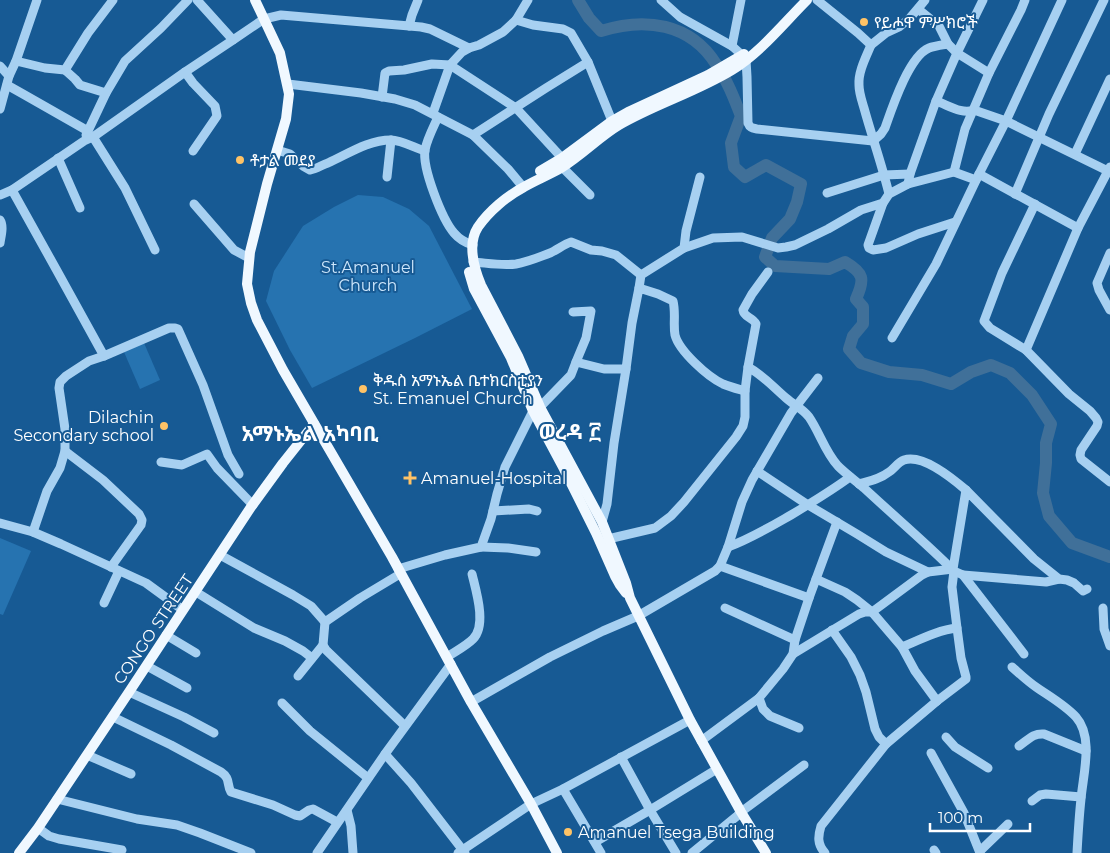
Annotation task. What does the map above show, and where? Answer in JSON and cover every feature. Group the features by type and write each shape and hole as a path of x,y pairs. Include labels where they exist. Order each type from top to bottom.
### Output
{"main road":[{"path":"744,58 798,0"},
{"path":"760,853 688,721 620,585 537,409 474,289 466,258 478,227 521,185 562,163 618,126 744,58 766,43 807,0"},
{"path":"260,2 264,18 280,53 289,94 286,120 254,232 249,258 247,284 257,320 283,370 363,506 557,853"},
{"path":"562,163 612,121 628,112 710,78"},
{"path":"470,244 476,273 518,356 537,409 602,522 637,617"},
{"name":"CONGO STREET","path":"19,853 113,717 253,505 314,424"},
{"path":"620,585 630,598"},
{"path":"688,721 701,740 715,770"},
{"path":"739,814 766,853"}],"street":[{"path":"0,109 37,0"},
{"path":"65,70 88,33 113,0"},
{"path":"90,134 106,93 125,62 188,0"},
{"path":"197,0 233,40"},
{"path":"409,26 418,0"},
{"path":"470,244 453,233 444,218 427,172 425,151 450,65 462,52 503,32 516,20 528,0"},
{"path":"662,0 680,17 732,46 744,58 748,77 748,123 749,126 757,129 873,141 885,128 913,63 929,48 948,44"},
{"path":"732,46 741,0"},
{"path":"817,0 871,45"},
{"path":"889,194 858,86 863,65 871,45 886,32 899,27 910,18 925,0"},
{"path":"908,184 936,101 983,0"},
{"path":"954,172 965,129 1024,0"},
{"path":"892,338 925,285 1006,121 1062,0"},
{"path":"1015,194 1039,137 1104,0"},
{"path":"918,9 939,26 948,44 957,53 989,73"},
{"path":"0,195 12,190 84,141 90,134 264,18 281,15 430,29 469,48"},
{"path":"516,20 533,25 563,29 571,33 588,62 612,121"},
{"path":"16,61 45,68 65,70 80,85 106,93"},
{"path":"473,135 588,62"},
{"path":"382,98 384,76 389,71 432,64 450,65 516,108 590,195"},
{"path":"0,66 8,81 23,94 90,134 125,188 155,250"},
{"path":"185,72 192,83 215,106 217,116 193,151"},
{"path":"1075,154 1110,79"},
{"path":"288,84 361,93 395,99 415,105 473,135 508,169 521,185"},
{"path":"936,101 963,111 974,110 1006,121 1109,170 1078,228 1026,350"},
{"path":"276,150 290,154 306,169 310,170 336,160 359,148 391,140 425,151"},
{"path":"387,177 391,140"},
{"path":"58,158 80,208"},
{"path":"955,222 918,234 886,248 873,250 868,245 883,203 889,194 908,184 954,172 977,177 1015,194 1078,228"},
{"path":"827,193 884,175 910,174"},
{"path":"684,248 686,231 700,177"},
{"path":"12,190 104,356"},
{"path":"641,274 684,248 713,238 742,237 778,248 794,245 828,229 860,210 883,203"},
{"path":"194,204 234,250 249,258"},
{"path":"1035,204 1002,273 984,321 990,328 1026,350 1069,394 1096,418 1097,426 1081,450 1080,455 1081,459 1110,482"},
{"path":"0,220 2,222 2,233 0,243"},
{"path":"473,262 517,264 550,253 571,242 591,250 616,255 641,274"},
{"path":"1110,253 1097,283 1110,310"},
{"path":"608,539 655,528 671,516 743,426 748,367 756,324 751,318 746,316 743,310 768,272"},
{"path":"602,522 607,504 614,443 641,274"},
{"path":"639,288 673,301 676,339 690,358 715,380 724,385 745,391"},
{"path":"481,547 506,467 537,409 571,375 586,338 591,311 573,312"},
{"path":"33,532 47,491 60,468 65,451 65,429 59,388 60,382 89,361 170,328 178,330 203,385 228,455 239,474"},
{"path":"576,362 604,369 626,369"},
{"path":"748,367 770,382 788,400 798,405 812,421 831,457 850,477 954,570 964,575 1046,582 1059,579 1067,580 1074,582 1083,591 1087,589"},
{"path":"471,702 550,657 637,617 716,572 728,547 742,502 757,470 791,413 818,378"},
{"path":"65,451 103,480 139,514 142,520 142,525 115,569 104,603"},
{"path":"161,462 182,465 207,454 216,468 253,505"},
{"path":"859,484 880,478 903,460 922,461 946,474 966,490 1034,559 1059,579"},
{"path":"757,470 808,505 886,552 928,572"},
{"path":"728,547 764,531 850,477"},
{"path":"824,853 818,839 821,826 886,744 966,679 961,658 952,587 966,490"},
{"path":"493,511 529,509 537,511"},
{"path":"701,740 759,698 784,669 793,654 795,640 809,598 837,522"},
{"path":"0,524 33,532 146,583 183,610"},
{"path":"325,622 399,571 445,555 481,547 536,552"},
{"path":"220,555 311,606 325,622 323,645 298,676"},
{"path":"720,566 809,598"},
{"path":"793,654 859,614 872,612 922,575 928,572 954,570"},
{"path":"317,853 449,660 468,644 478,632 480,620 472,574"},
{"path":"964,575 1024,654"},
{"path":"816,580 846,592 872,612 902,647 915,671 937,701"},
{"path":"196,592 254,628 285,641 312,658"},
{"path":"725,608 795,640"},
{"path":"1103,608 1104,629 1110,646"},
{"path":"902,647 938,632 957,628"},
{"path":"832,630 858,670 866,692 875,729 879,737 886,744"},
{"path":"166,635 196,653"},
{"path":"323,645 405,726"},
{"path":"147,666 188,688"},
{"path":"1012,667 1075,716 1081,724 1087,758 1081,797 1077,853"},
{"path":"129,692 214,733"},
{"path":"759,698 763,709 770,716 799,728"},
{"path":"282,703 310,731 368,778"},
{"path":"113,717 171,745 226,775 231,792 273,805 295,815 300,816 314,809 338,822"},
{"path":"385,754 411,783 462,852 531,804 563,789 688,721"},
{"path":"1019,746 1038,733 1086,751"},
{"path":"946,737 955,747 988,768"},
{"path":"930,753 964,813 980,852 1008,824"},
{"path":"87,755 131,774"},
{"path":"621,757 676,853"},
{"path":"692,853 739,814 804,765"},
{"path":"595,842 715,770"},
{"path":"563,789 601,853"},
{"path":"1032,801 1046,794 1081,797"},
{"path":"57,799 137,819 177,825 251,853"},
{"path":"347,810 351,826 353,853"},
{"path":"38,828 49,836 59,839 122,850"}],"green space":[{"name":"St.Amanuel Church","path":"358,195 383,197 409,209 429,226 472,309 312,388 290,350 266,301 274,271 303,226"},
{"path":"144,343 160,380 140,389 124,352"},
{"path":"0,538 31,551 3,615 0,614"}],"waterway":[{"path":"578,0 589,18 601,31 634,24 650,24 680,32 705,50 724,76 741,116 731,143 734,167 745,177 766,165 801,184 797,202 790,219 772,238 765,257 775,266 829,269 845,262 859,273 861,286 856,299 863,307 863,324 853,336 849,349 861,363 889,372 922,375 951,384 971,372 991,365 1010,373 1032,395 1051,424 1046,443 1043,493 1049,516 1072,543 1110,557"}],"place":[{"name":"የይሖዋ ምሥክሮች","path":"864,22"},
{"name":"ቶታል መደያ","path":"240,160"},
{"name":"ቅዱስ አማኑኤል ቤተክርስቲያን St. Emanuel Church","path":"363,389"},
{"name":"Dilachin Secondary school","path":"164,426"},
{"name":"Amanuel-Hospital","path":"410,478"},
{"name":"Amanuel Tsega Building","path":"568,832"}],"district":[{"name":"ወረዳ ፫","path":"570,432"},
{"name":"አማኑኤል አካባቢ","path":"310,434"}]}
